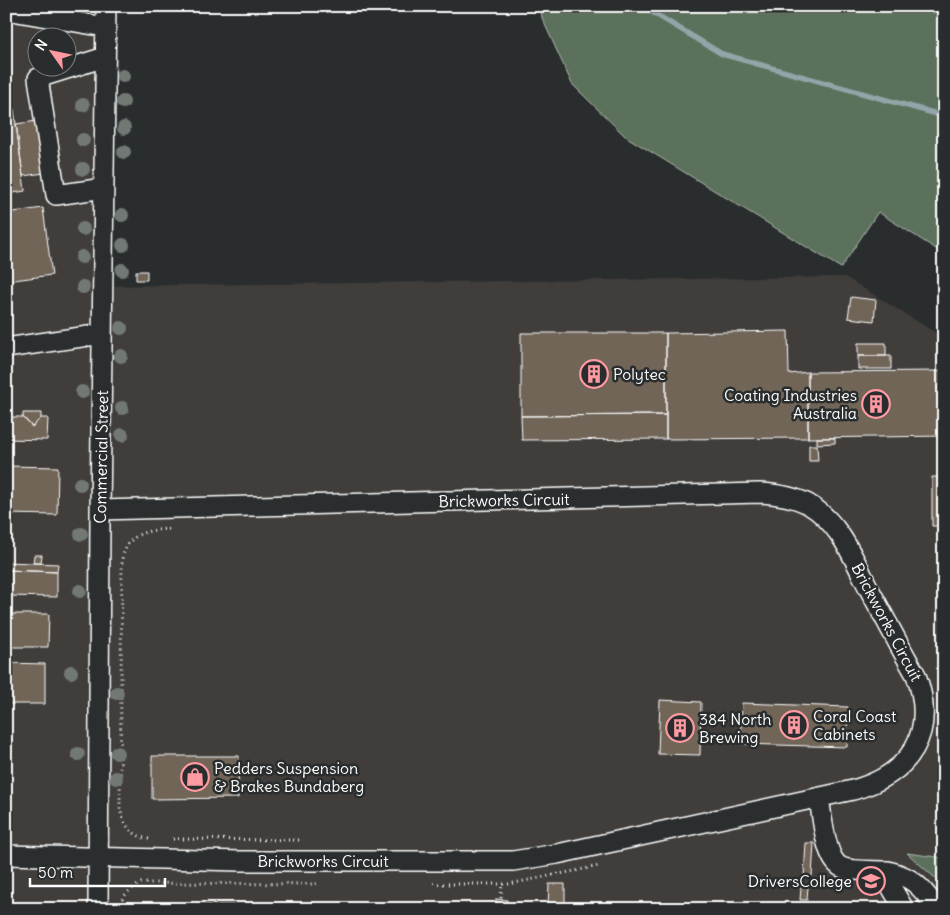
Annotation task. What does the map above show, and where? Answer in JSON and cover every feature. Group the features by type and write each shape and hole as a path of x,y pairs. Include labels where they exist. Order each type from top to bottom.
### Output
{"street":[{"name":"Commercial Street","path":"98,909 100,510 106,6"},
{"path":"6,10 105,27"},
{"path":"104,188 56,195 38,78 105,57"},
{"path":"6,348 102,334"},
{"name":"Brickworks Circuit","path":"6,855 240,861 513,861 557,854 819,798 870,785 897,770 909,756 917,742 923,723 924,707 922,692 916,675 842,537 823,515 809,505 794,498 760,493 100,510"},
{"path":"819,798 829,851 836,863 848,869 888,871 900,874 919,885 937,908"},
{"path":"888,871 891,886 904,909"},
{"path":"911,909 926,903 937,908"}],"path":[{"path":"153,839 136,835 130,830 122,818 120,808 122,559 124,551 134,538 149,531 170,529"},
{"path":"170,839 300,840"},
{"path":"119,909 120,903 126,894 141,883 318,884"},
{"path":"502,885 502,898"}],"shaded area":[{"path":"6,6 107,6 105,286 845,277 944,338 944,909 6,909"}],"green space":[{"path":"540,6 944,6 944,254 878,212 841,268 625,136 572,84 542,18"},
{"path":"907,853 944,858 944,886"}],"building":[{"path":"14,109 25,191 6,194 6,110"},
{"path":"37,121 44,173 23,176 16,124"},
{"path":"43,208 52,275 6,281 6,213"},
{"path":"136,271 147,271 147,280 136,280"},
{"path":"851,297 876,300 874,321 848,318"},
{"path":"788,331 789,374 808,372 808,438 666,439 666,333"},
{"name":"Polytec","path":"521,333 666,333 666,415 521,416"},
{"path":"858,343 886,343 886,356 858,356"},
{"path":"858,356 891,356 891,369 858,369"},
{"name":"Coating Industries Australia","path":"944,371 944,436 808,438 808,372"},
{"path":"23,413 41,413 41,418 32,427 23,417"},
{"path":"666,415 666,439 522,440 521,416"},
{"path":"6,417 23,417 32,427 41,418 48,418 47,440 6,439"},
{"path":"817,438 835,438 835,443 817,444"},
{"path":"809,445 817,445 818,461 809,461"},
{"path":"6,466 58,467 57,515 6,514"},
{"path":"932,477 944,477 944,526 932,526"},
{"path":"34,555 42,555 41,563 33,563"},
{"path":"6,562 58,564 57,572 6,570"},
{"path":"6,570 57,572 57,597 6,596"},
{"path":"6,614 49,614 48,647 6,647"},
{"path":"6,663 45,664 45,704 6,704"},
{"name":"384 North Brewing","path":"660,700 701,702 700,755 658,754"},
{"name":"Coral Coast Cabinets","path":"742,703 848,707 847,747 740,744"},
{"name":"Pedders Suspension & Brakes Bundaberg","path":"152,756 239,756 238,798 152,799"},
{"path":"806,843 814,843 812,876 804,876"},
{"path":"549,884 565,884 565,906 548,906"},
{"path":"801,887 808,887 807,900 800,900"},
{"path":"496,899 507,900 507,906 496,906"},
{"path":"175,904 245,905 245,909 175,909"},
{"path":"477,906 569,906 569,909 477,909"}],"waterway":[{"path":"642,6 722,54 944,116"}],"place":[{"name":"Polytec","path":"594,374"},
{"name":"Coating Industries Australia","path":"876,404"},
{"name":"Coral Coast Cabinets","path":"794,725"},
{"name":"384 North Brewing","path":"680,728"},
{"name":"Pedders Suspension & Brakes Bundaberg","path":"195,777"},
{"name":"DriversCollege","path":"871,881"}]}
